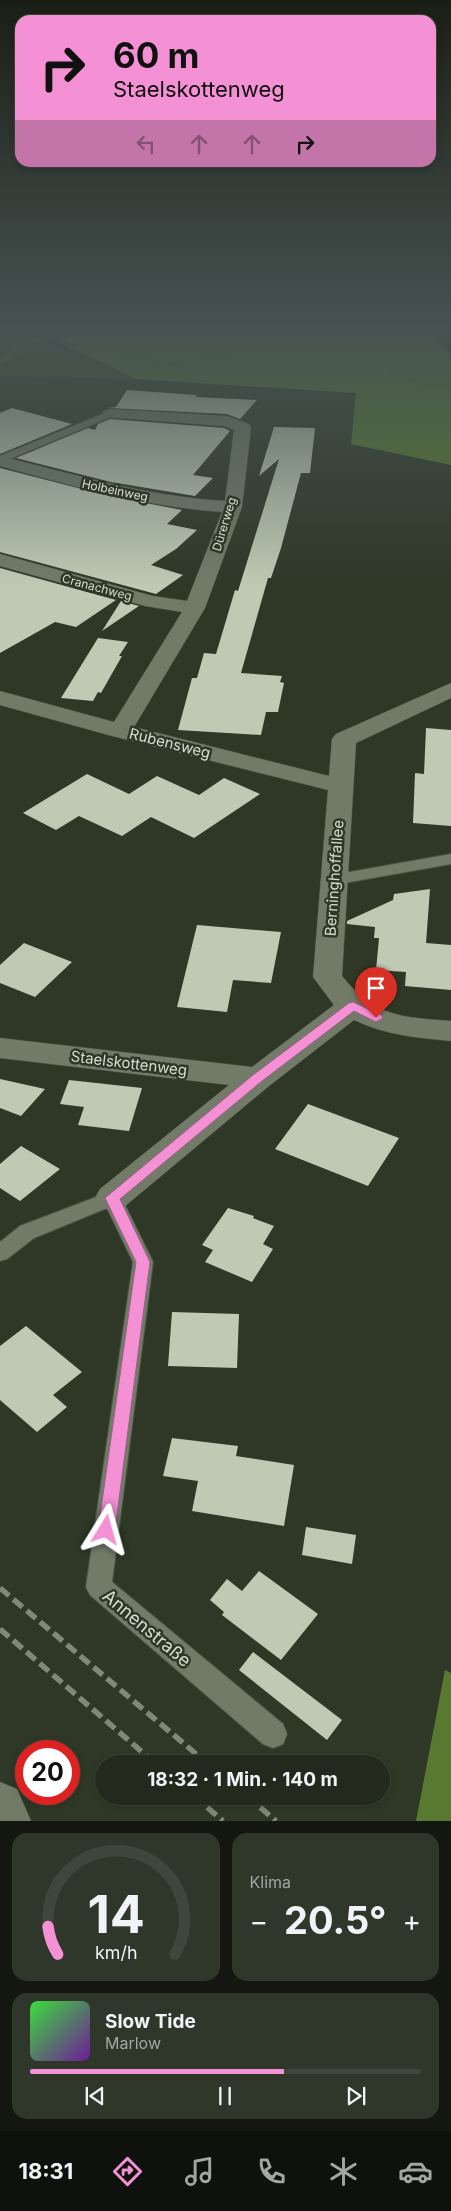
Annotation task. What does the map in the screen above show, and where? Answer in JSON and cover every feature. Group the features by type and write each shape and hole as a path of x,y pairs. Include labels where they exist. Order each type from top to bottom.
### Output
{"street":[{"name":"Dürerweg","path":"120,731 196,608 232,507 243,428 227,421 126,415"},
{"name":"Holbeinweg","path":"0,461 81,483 183,504 232,507"},
{"name":"Cranachweg","path":"0,560 152,602 196,608"},
{"name":"Berninghoffallee","path":"353,1006 326,977 344,739 451,690"},
{"name":"Rubensweg","path":"0,698 120,731 340,786"},
{"path":"112,1198 258,1078 353,1006 376,1018 405,1027 451,1031"},
{"name":"Staelskottenweg","path":"0,1048 258,1078"},
{"path":"0,1806 7,1821"}],"lane":[{"path":"0,461 108,415"},
{"path":"333,880 451,859"},
{"path":"0,1253 27,1232 112,1198"},
{"name":"Annenstraße","path":"112,1198 143,1262 99,1587 273,1734"}],"green space":[{"path":"354,415 451,415 451,465 351,444"},
{"path":"445,1670 451,1673 451,1821 416,1821"}],"building":[{"path":"0,415 38,415 72,424 0,454"},
{"path":"230,415 244,415 240,419"},
{"path":"110,419 224,428 230,431 193,475 213,478 195,496 111,482 16,458 88,428 95,430 98,424"},
{"path":"274,427 315,428 310,473 301,473 281,548 271,578 268,578 241,673 282,676 280,682 284,683 278,712 266,712 261,735 178,730 192,678 197,678 204,653 216,654 235,590 238,591 279,459 259,476"},
{"path":"0,468 109,496 182,510 167,524 197,530 176,549 151,565 183,575 156,594 0,552"},
{"path":"0,568 116,600 76,627 55,622 0,653"},
{"path":"121,601 139,606 102,631"},
{"path":"98,638 128,642 101,693 98,692 93,701 61,698"},
{"path":"426,728 451,730 451,826 413,823 415,773 424,774"},
{"path":"87,774 129,794 157,776 199,795 224,778 260,794 194,838 151,817 122,836 79,816 56,830 23,813"},
{"path":"430,889 426,943 451,945 451,990 405,986 406,972 376,970 379,938 374,938 375,927 347,924 347,921 393,900 394,894"},
{"path":"197,925 281,932 271,983 233,980 227,1012 177,1007"},
{"path":"24,943 72,962 35,997 0,983 0,965"},
{"path":"0,1079 45,1089 21,1116 0,1108"},
{"path":"69,1080 142,1088 129,1131 78,1125 84,1107 60,1104"},
{"path":"308,1104 399,1138 368,1186 275,1149"},
{"path":"21,1146 60,1169 20,1201 0,1188 0,1164"},
{"path":"228,1208 254,1216 253,1218 274,1226 263,1244 273,1249 252,1282 205,1262 213,1250 202,1245"},
{"path":"172,1312 239,1314 237,1368 168,1366"},
{"path":"26,1326 82,1372 53,1395 67,1407 37,1432 0,1400 0,1346"},
{"path":"172,1438 238,1446 236,1456 294,1465 284,1526 192,1511 198,1481 163,1476"},
{"path":"306,1527 356,1535 352,1564 302,1555"},
{"path":"259,1571 318,1614 281,1660 222,1615 224,1612 210,1600 227,1579 242,1591"},
{"path":"253,1652 342,1720 327,1740 239,1670"}],"railway":[{"path":"0,1588 197,1755"},
{"path":"0,1629 146,1755"},
{"path":"204,1805 223,1821"},
{"path":"257,1805 276,1821"}],"route":[{"path":"106,1530 143,1262 112,1198 258,1078 353,1006 376,1018"}]}
